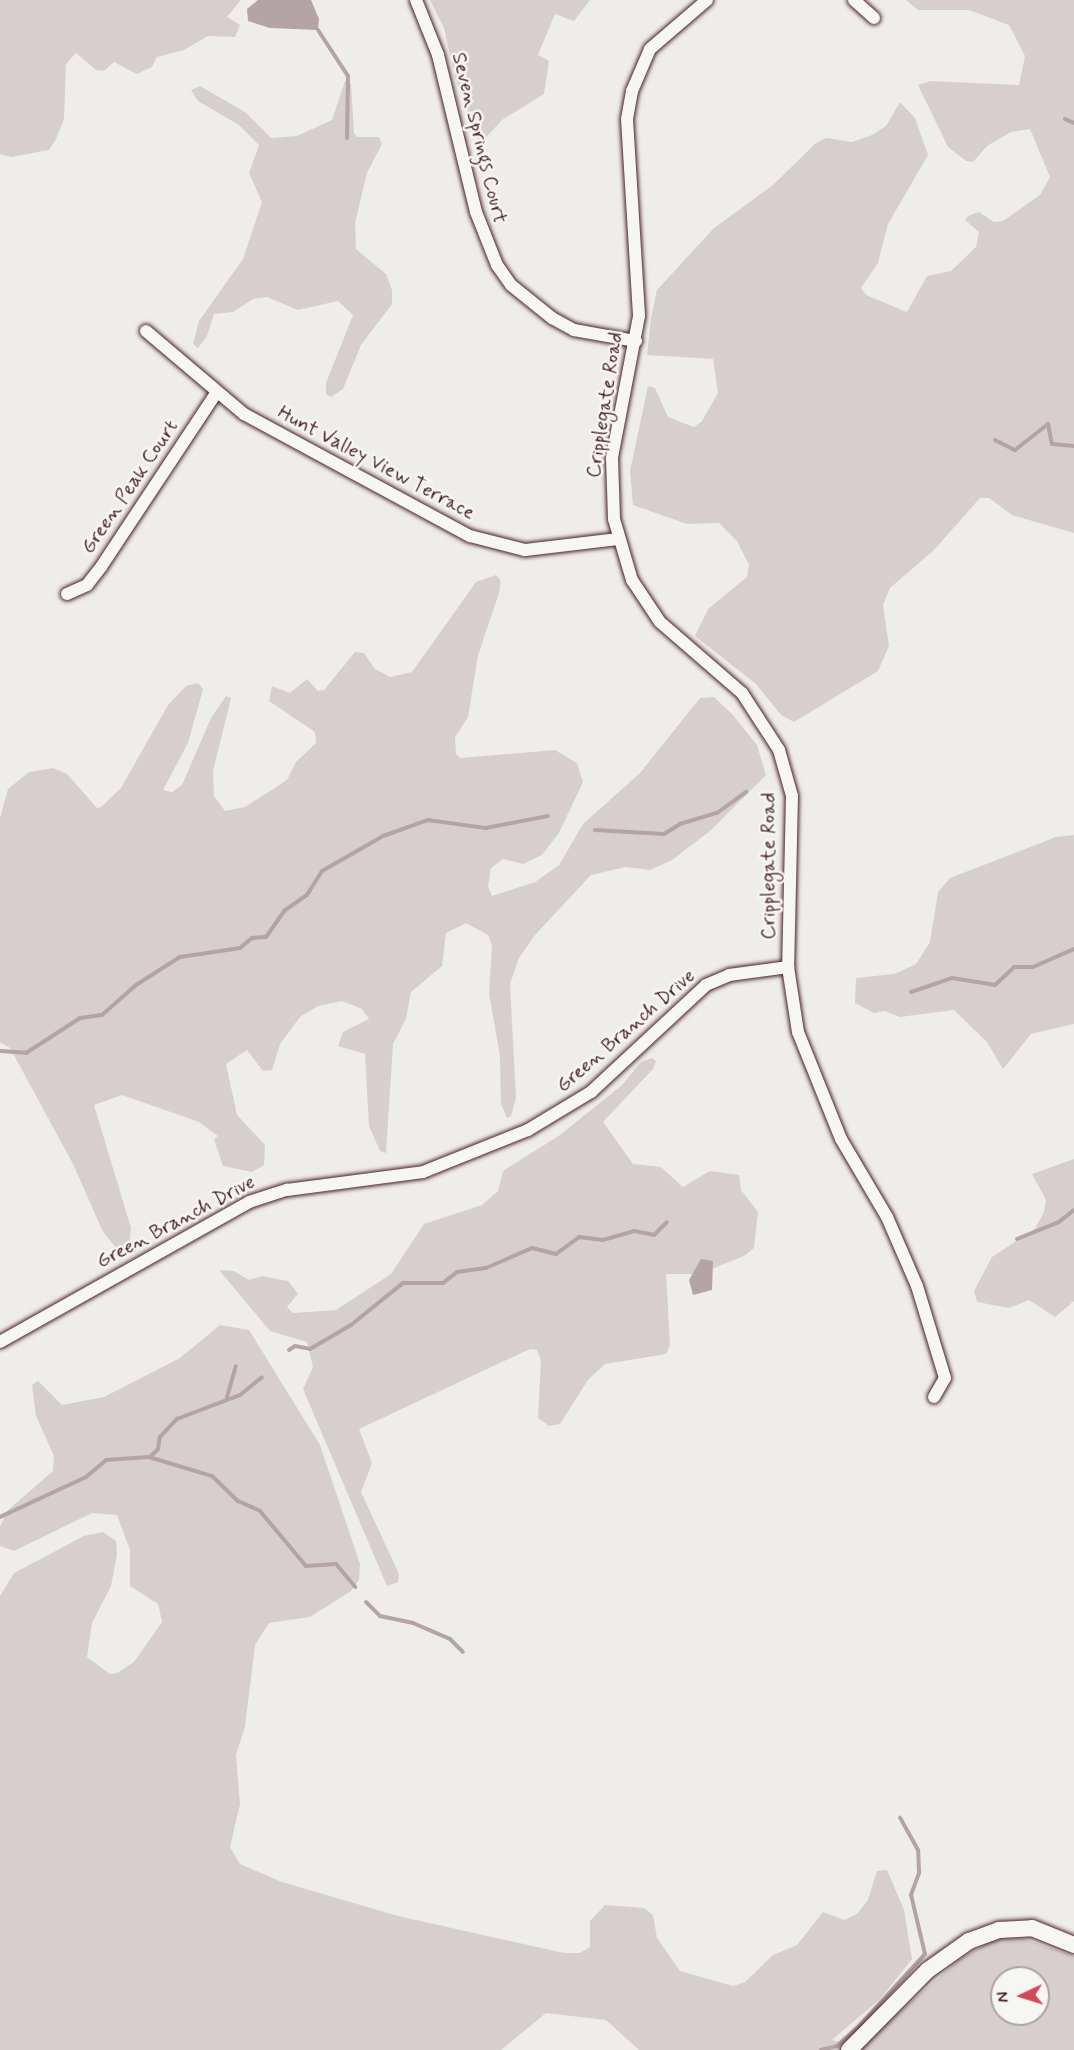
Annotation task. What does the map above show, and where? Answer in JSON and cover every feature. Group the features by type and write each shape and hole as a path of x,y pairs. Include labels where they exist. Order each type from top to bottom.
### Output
{"street":[{"name":"Seven Springs Court","path":"416,0 438,55 476,212 497,265 518,292 552,318 574,330 636,341"},
{"name":"Cripplegate Road","path":"707,0 650,49 632,91 626,150 638,269 636,341 612,458 611,500 618,539 632,580 660,622 742,693 779,750 793,814 788,967 798,1032 817,1086 917,1286 945,1378 934,1397"},
{"path":"854,0 874,18"},
{"name":"Hunt Valley View Terrace","path":"146,331 216,393 244,414 470,536 525,550 618,539"},
{"name":"Green Peak Court","path":"68,594 87,585 101,567 216,393"},
{"name":"Green Branch Drive","path":"0,1342 249,1202 287,1190 423,1172 528,1130 591,1092 706,985 729,975 788,967"},
{"path":"849,2050 928,1970 969,1941 999,1930 1032,1928 1074,1946"}],"shaded area":[{"path":"0,0 241,0 227,17 240,25 235,37 208,36 184,50 157,57 152,67 137,74 114,62 104,71 96,70 76,53 66,64 64,119 56,139 49,150 11,157 0,154"},
{"path":"258,0 311,0 319,19 318,30 270,28 248,21 247,9"},
{"path":"430,0 590,0 574,21 555,14 538,55 549,61 544,94 502,120 480,144 455,77 444,28"},
{"path":"906,0 1074,0 1074,533 1012,515 989,498 980,498 934,550 890,588 883,605 889,646 878,671 794,722 781,715 756,684 695,636 708,609 747,577 749,565 737,541 719,523 687,524 633,505 630,471 648,386 655,388 668,417 694,427 702,421 718,393 713,359 647,355 651,319 657,290 713,229 773,185 816,143 826,138 852,142 872,135 886,126 900,102 915,118 928,155 888,224 878,263 861,288 866,295 907,312 927,276 951,271 976,247 979,232 965,220 968,216 979,212 994,222 1003,221 1040,195 1050,177 1030,129 1011,132 987,146 973,162 966,161 948,147 918,85 930,81 1019,85 1025,56 1009,25 969,10 918,10"},
{"path":"345,81 351,84 354,133 357,137 379,137 382,144 367,173 355,223 356,249 386,274 392,290 392,304 361,345 343,389 331,397 326,394 326,383 353,315 338,301 298,310 267,297 253,299 233,312 214,314 207,336 198,348 193,344 199,321 243,259 262,202 249,173 259,145 239,125 198,101 191,90 200,86 245,112 271,138 297,136 332,120"},
{"path":"496,575 501,581 499,593 478,655 468,717 455,737 456,754 460,758 555,750 577,763 583,782 559,833 542,855 523,864 503,859 491,868 488,886 492,896 535,882 559,865 583,824 640,773 700,698 714,697 733,715 757,745 766,775 710,831 672,860 650,870 626,867 591,875 535,935 519,958 510,984 516,1098 511,1116 507,1118 501,1104 500,1056 489,993 492,946 488,935 466,923 446,933 442,966 411,992 406,1019 393,1044 386,1153 380,1151 369,1126 365,1054 338,1046 343,1032 369,1019 362,1009 342,1001 318,1006 300,1017 280,1044 272,1070 263,1071 247,1050 226,1064 237,1115 265,1145 264,1165 252,1172 223,1166 214,1139 218,1136 199,1122 122,1095 94,1105 131,1228 129,1245 117,1249 103,1232 73,1164 10,1048 0,1042 0,818 8,789 29,772 53,768 67,774 97,808 101,807 121,788 168,705 186,686 198,683 203,689 188,743 163,790 172,792 182,785 211,718 226,696 231,698 213,771 214,796 225,811 245,807 287,780 296,762 316,743 315,732 269,701 272,686 290,693 307,679 318,691 324,690 355,652 364,653 375,669 390,677 412,672 476,582"},
{"path":"1074,835 1074,1024 1031,1034 1003,1069 987,1042 954,1010 900,1017 885,1011 874,1013 855,1003 856,978 894,974 916,964 930,942 938,892 950,878 1056,837"},
{"path":"652,1058 656,1061 653,1069 603,1122 633,1164 661,1167 683,1187 710,1171 739,1175 741,1190 758,1212 754,1248 744,1256 699,1274 666,1274 670,1345 666,1354 605,1364 588,1380 560,1424 549,1426 538,1418 541,1360 537,1350 530,1349 359,1429 372,1463 361,1492 399,1574 398,1582 387,1586 303,1389 313,1367 307,1342 270,1331 219,1270 234,1271 249,1280 262,1276 288,1281 298,1294 287,1307 293,1313 336,1310 391,1274 424,1224 482,1205 498,1191 503,1171 560,1135 622,1085 641,1062"},
{"path":"1074,1159 1074,1301 1055,1317 1029,1300 1009,1308 977,1302 974,1291 992,1257 1035,1229 1044,1212 1046,1200 1032,1174"},
{"path":"701,1259 713,1261 712,1290 693,1295 689,1280"},
{"path":"220,1325 249,1330 320,1445 360,1564 359,1580 351,1591 310,1617 269,1623 255,1645 245,1727 236,1755 240,1804 230,1847 240,1864 282,1882 398,1916 564,1953 580,1953 590,1947 590,1921 605,1905 644,1908 653,1915 657,1938 680,1971 733,1986 745,1982 773,1955 797,1945 823,1912 844,1920 857,1914 868,1900 877,1871 887,1870 904,1910 912,1959 880,1999 832,2040 859,2047 960,1959 993,1940 1022,1938 1074,1956 1074,2050 639,2050 606,2020 546,2013 501,2050 0,2050 0,1596 14,1573 84,1536 103,1532 116,1541 117,1555 111,1586 92,1623 87,1657 110,1674 117,1673 134,1662 162,1622 158,1604 130,1586 130,1550 117,1515 92,1513 14,1551 0,1546 0,1527 7,1511 53,1471 54,1456 36,1416 32,1385 38,1381 62,1405 104,1397 180,1358"}],"waterway":[{"path":"318,30 348,76 347,138"},
{"path":"1065,119 1074,123"},
{"path":"995,440 1015,450 1048,424 1052,444 1074,446"},
{"path":"595,830 664,834 680,824 717,813 746,792"},
{"path":"0,1051 26,1053 80,1018 102,1015 136,985 180,957 240,948 252,938 266,937 284,911 307,895 322,871 383,836 428,820 486,828 548,816"},
{"path":"911,992 952,978 995,985 1014,967 1033,967 1074,949"},
{"path":"1017,1239 1059,1222 1074,1210"},
{"path":"289,1350 295,1346 310,1349 351,1325 403,1283 443,1283 457,1272 486,1268 532,1248 556,1254 579,1237 603,1240 634,1231 654,1235 667,1222"},
{"path":"227,1397 236,1366"},
{"path":"150,1457 158,1449 160,1437 177,1419 240,1395 262,1377"},
{"path":"0,1517 86,1477 106,1460 149,1457 212,1476 238,1501 260,1511 306,1566 336,1564 355,1587"},
{"path":"366,1602 380,1616 413,1623 450,1639 463,1652"},
{"path":"821,2050 837,2046 860,2025 925,1954 911,1895 919,1873 918,1850 900,1818"}]}
